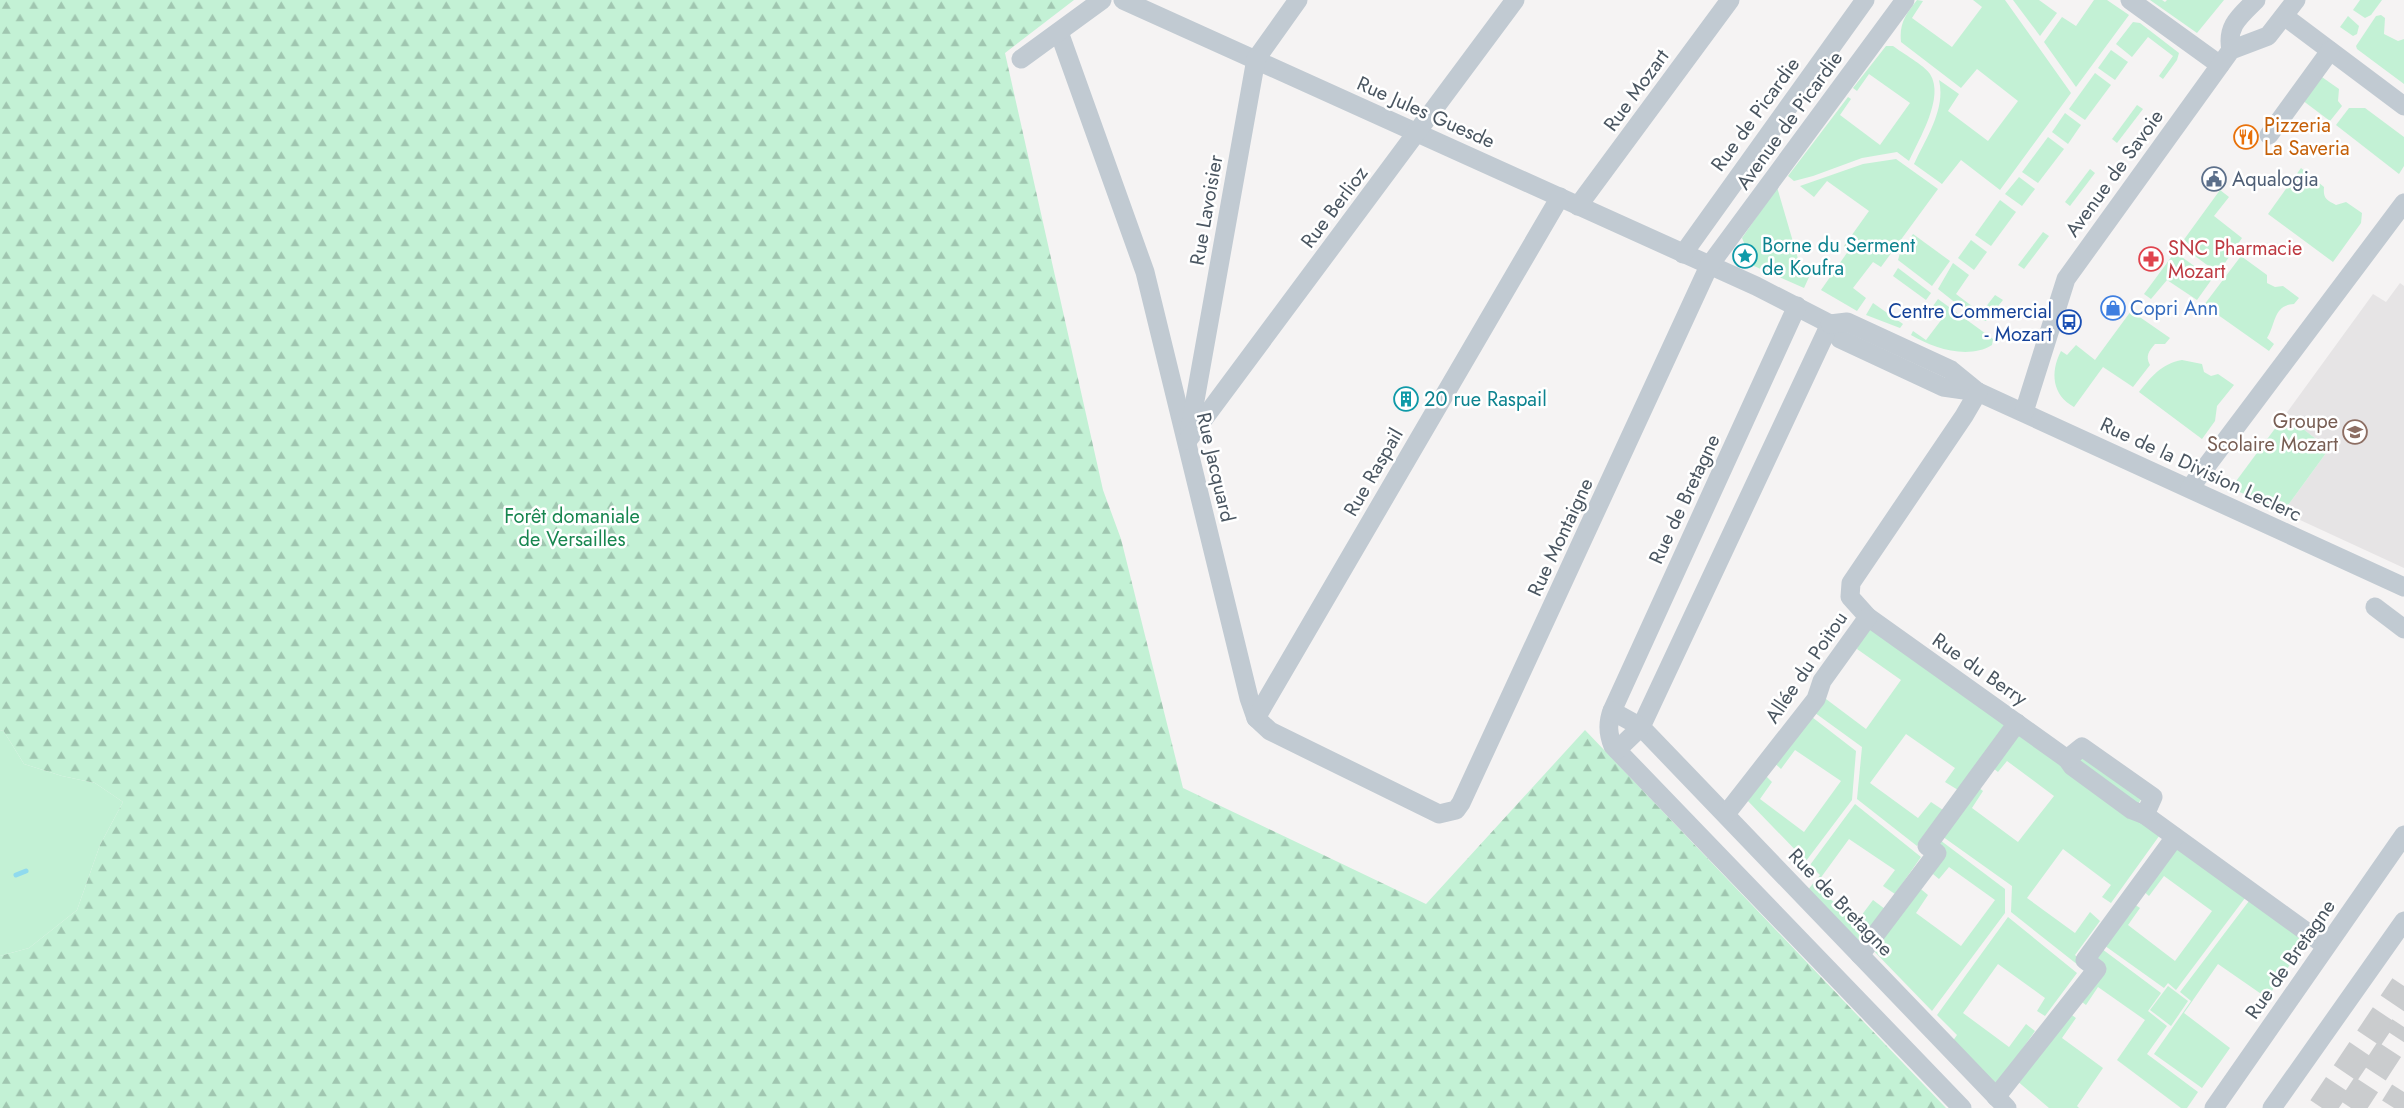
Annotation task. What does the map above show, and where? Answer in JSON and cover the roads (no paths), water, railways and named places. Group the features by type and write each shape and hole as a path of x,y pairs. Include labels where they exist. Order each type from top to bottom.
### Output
{"street":[{"path":"1021,59 1102,0"},
{"name":"Rue Jules Guesde","path":"1123,0 1418,132 1709,266"},
{"name":"Rue Lavoisier","path":"1188,440 1256,59 1298,0"},
{"name":"Rue Berlioz","path":"1188,440 1515,0"},
{"name":"Rue Mozart","path":"1578,206 1730,0"},
{"name":"Rue de Picardie","path":"1683,254 1865,0"},
{"name":"Avenue de Picardie","path":"1709,266 1905,0"},
{"path":"2130,0 2226,58"},
{"path":"2226,58 2231,30 2240,16 2257,0"},
{"path":"2252,42 2248,25 2257,0"},
{"path":"2226,58 2252,42 2268,36 2296,0"},
{"path":"2284,16 2404,106"},
{"name":"Rue Jacquard","path":"1059,32 1145,272 1188,440 1249,698 1256,718"},
{"path":"2269,135 2330,50"},
{"name":"Avenue de Savoie","path":"2024,412 2066,279 2226,58"},
{"name":"Rue Raspail","path":"1256,718 1560,197"},
{"path":"2190,488 2404,203"},
{"name":"Rue de la Division Leclerc","path":"1709,266 1797,306 1830,324 1847,322 1950,370 1978,392 2404,587"},
{"name":"Rue Montaigne","path":"1256,718 1270,731 1439,814 1456,810 1461,803 1709,266"},
{"name":"Rue de Bretagne","path":"1797,306 1612,711 1608,722 1609,736 1617,750 1962,1108"},
{"path":"1617,750 1641,727 1830,324"},
{"name":"Allée du Poitou","path":"1726,814 1816,699 1822,680 1868,617 1850,598 1851,583 1964,416 1978,392"},
{"path":"2375,608 2404,629"},
{"name":"Rue du Berry","path":"1868,617 2067,759 2072,766 2132,810 2145,815 2326,946"},
{"name":"Rue de Bretagne","path":"1612,711 1641,727 2002,1102"},
{"path":"1860,954 1937,853 1926,846 2016,723"},
{"name":"Rue de Bretagne","path":"2214,1108 2404,835"},
{"path":"2002,1102 2097,969 2085,960 2175,837"},
{"path":"2272,1108 2404,921"}],"waterway":[{"path":"16,875 26,871"}],"tunnel":[{"path":"2322,1108 2404,986"},
{"path":"2351,1108 2404,1027"},
{"path":"2394,1108 2404,1092"}],"place":[{"name":"Pizzeria La Saveria","path":"2246,137"},
{"name":"Aqualogia","path":"2214,179"},
{"name":"Borne du Serment de Koufra","path":"1745,256"},
{"name":"SNC Pharmacie Mozart","path":"2151,259"},
{"name":"Copri Ann","path":"2113,308"},
{"name":"Centre Commercial - Mozart","path":"2069,322"},
{"name":"20 rue Raspail","path":"1406,399"},
{"name":"Groupe Scolaire Mozart","path":"2355,432"}],"park label":[{"name":"Forêt domaniale de Versailles","path":"572,528"}]}
